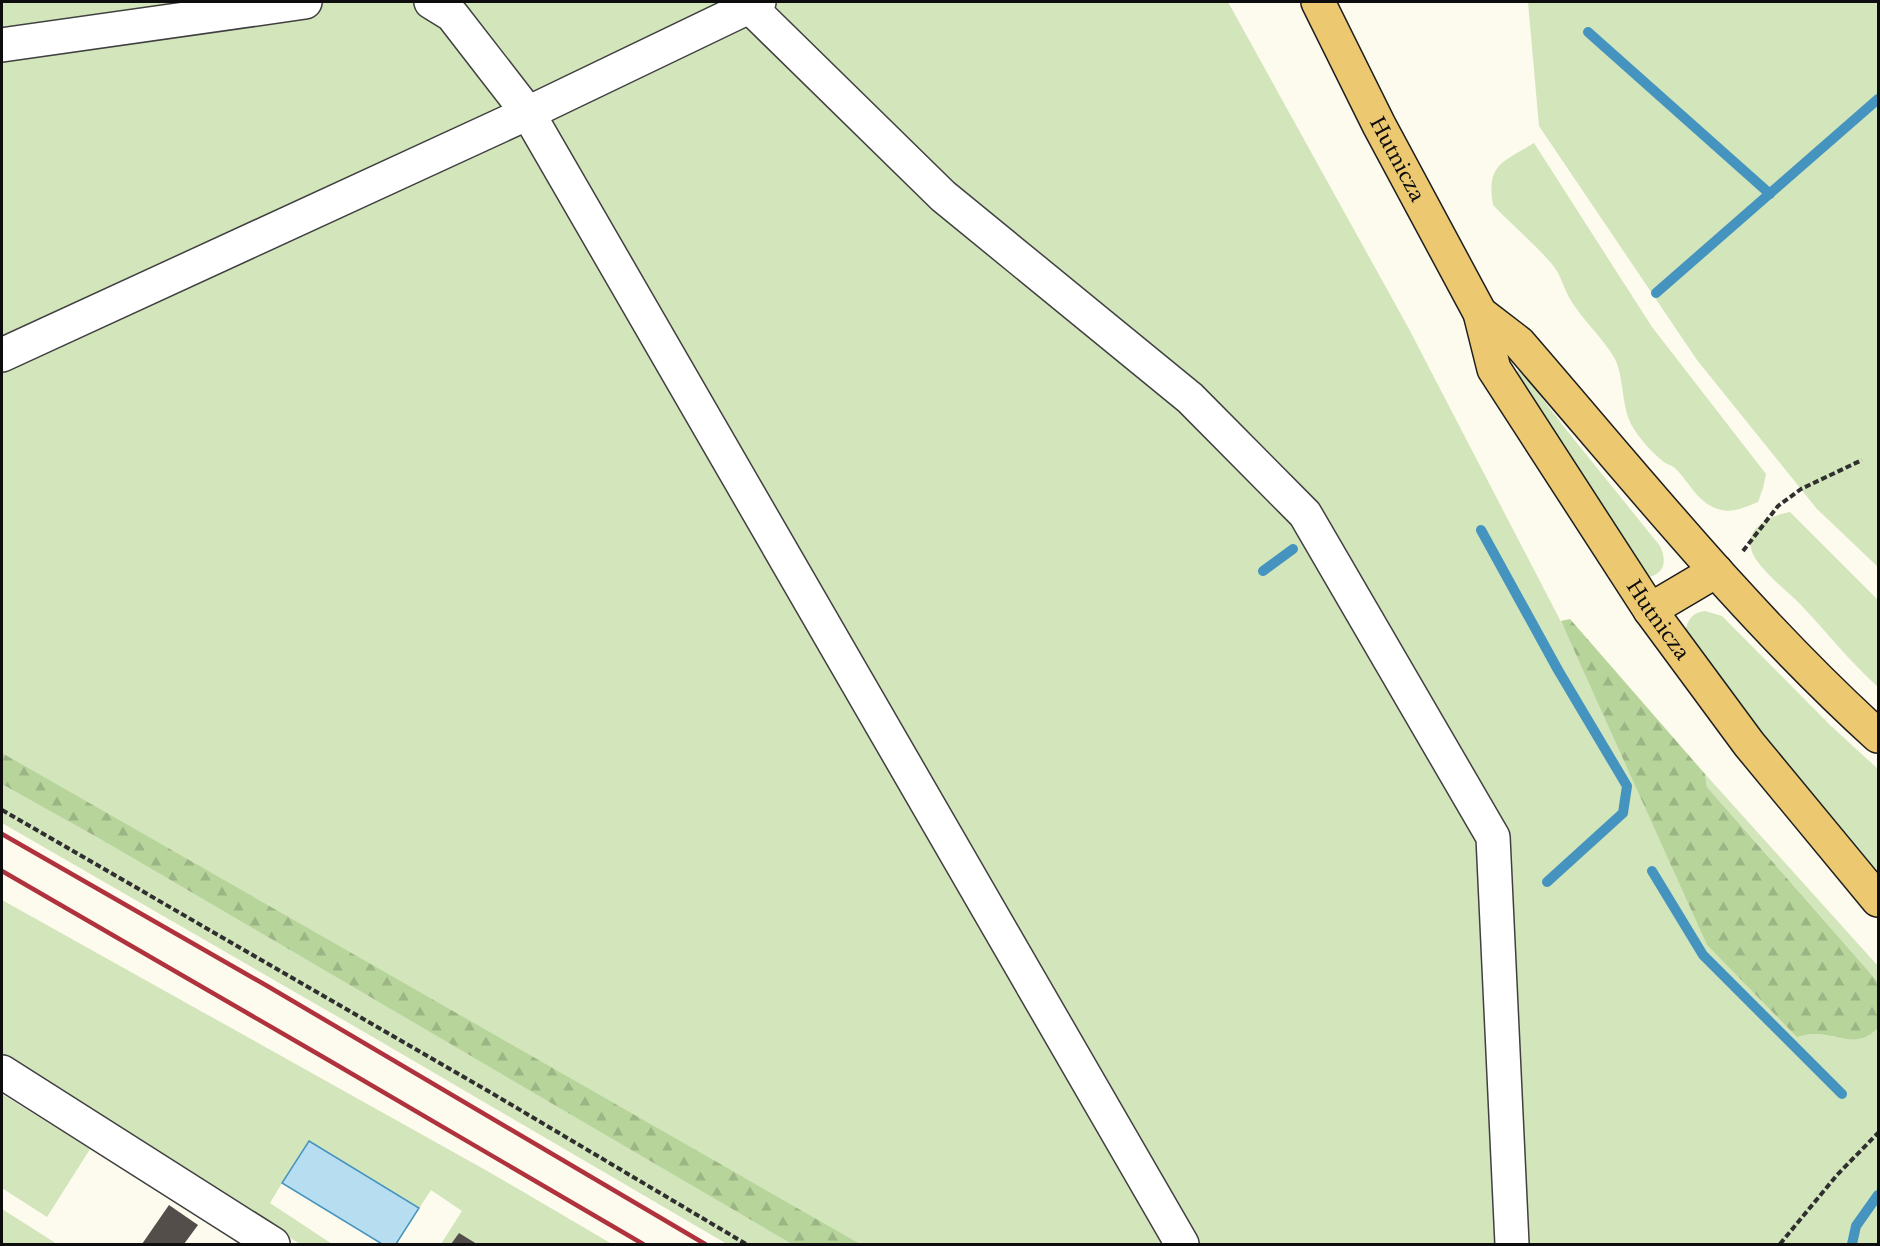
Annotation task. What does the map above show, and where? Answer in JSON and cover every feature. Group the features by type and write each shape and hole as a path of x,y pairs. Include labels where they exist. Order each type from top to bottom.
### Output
{"main road":[{"name":"Hutnicza","path":"1318,2 1379,125 1480,314 1494,369 1650,610 1749,744 1878,900"},
{"name":"Hutnicza","path":"1480,314 1519,343 1716,571 1837,698 1878,736"},
{"path":"1650,610 1716,571"}],"lane":[{"path":"2,45 305,2"},
{"path":"431,2 452,15 528,113 1182,1245"},
{"path":"2,355 528,113 754,4 943,196 1190,398 1305,514 1494,837 1512,1245"},
{"path":"2,1072 273,1245"}],"path":[{"path":"1716,571 1745,549 1778,506 1800,489 1862,460"},
{"path":"2,810 500,1098 746,1245"},
{"path":"1780,1245 1837,1175 1878,1133"}],"green space":[{"path":"2,2 1228,2 1409,329 1587,672 1707,945 1797,1036 1821,1034 1859,1038 1878,1028 1878,1244 727,1244 2,823"},
{"path":"1528,2 1878,2 1878,567 1817,509 1697,360 1539,126"},
{"path":"1534,143 1652,327 1766,474 1758,502 1733,510 1711,506 1699,497 1676,469 1659,458 1646,444 1631,424 1625,406 1619,370 1612,354 1575,306 1554,267 1493,205 1491,191 1495,172 1506,160"},
{"path":"1518,370 1523,373 1660,546 1664,561 1658,573 1648,577 1516,375"},
{"path":"1790,512 1878,600 1878,687 1799,603 1779,585 1753,554 1751,540 1757,528 1769,519"},
{"path":"1705,611 1722,616 1831,726 1878,769 1878,873 1745,718 1685,634 1690,618"},
{"path":"1570,619 1705,774 1707,787 1878,982 1878,1028 1871,1034 1859,1039 1818,1034 1797,1037 1707,945 1561,621"},
{"path":"2,753 860,1244 792,1244 104,841 2,784"},
{"path":"1705,774 1878,966 1878,982 1707,787"},
{"path":"2,900 489,1172 612,1244 477,1244 459,1233 451,1244 441,1244 462,1211 431,1190 396,1244 382,1244 282,1183 270,1203 332,1244 300,1244 2,1054"},
{"path":"2,1094 90,1149 47,1217 2,1188"},
{"path":"2,1209 57,1244 2,1244"}],"water":[{"path":"309,1141 419,1208 396,1244 382,1244 282,1183"}],"building":[{"path":"169,1205 198,1225 184,1244 142,1244"},
{"path":"459,1233 477,1244 451,1244"}],"waterway":[{"path":"1588,32 1770,194"},
{"path":"1656,293 1878,99"},
{"path":"1481,530 1558,670 1627,786 1623,813 1547,882"},
{"path":"1263,571 1293,549"},
{"path":"1652,871 1703,955 1842,1094"},
{"path":"1852,1244 1856,1226 1878,1195"}],"railway":[{"path":"2,834 269,987 705,1244"},
{"path":"2,871 643,1244"}]}
